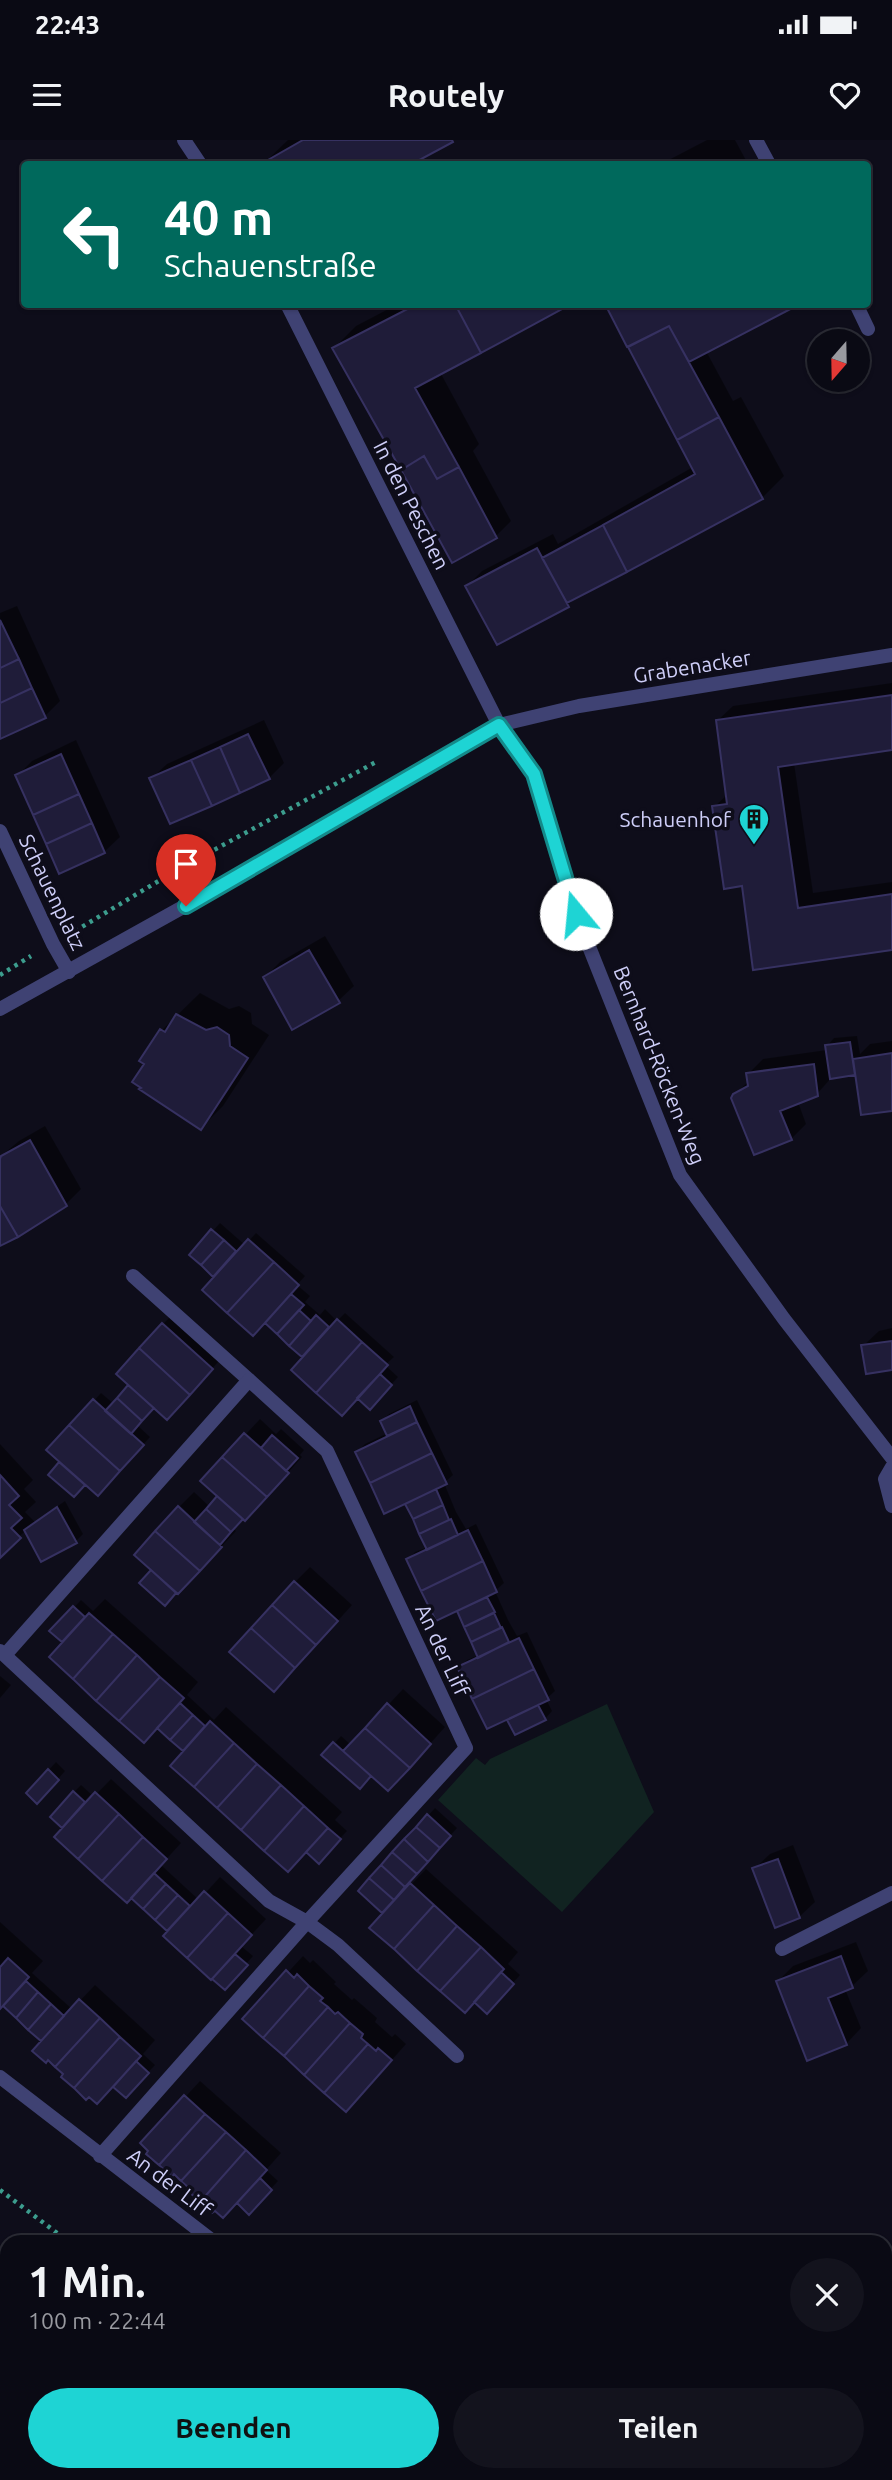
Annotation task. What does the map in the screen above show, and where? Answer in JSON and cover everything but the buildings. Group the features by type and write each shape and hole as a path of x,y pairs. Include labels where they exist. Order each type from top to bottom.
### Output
{"street":[{"path":"184,140 198,161"},
{"path":"756,140 767,161"},
{"name":"In den Peschen","path":"289,308 499,725"},
{"path":"858,308 868,329"},
{"name":"Grabenacker","path":"0,1009 281,853 499,725 579,706 892,654"},
{"name":"Bernhard-Röcken-Weg","path":"499,725 534,774 576,914 680,1175 784,1319 892,1458"},
{"name":"Schauenplatz","path":"0,831 69,972"},
{"name":"An der Liff","path":"100,2156 307,1922 466,1748 327,1451 133,1276"},
{"path":"249,1380 2,1653 269,1901 307,1922 338,1945 457,2056"},
{"path":"892,1467 885,1479 892,1506"},
{"path":"782,1949 892,1893"},
{"name":"An der Liff","path":"0,2077 205,2235"}],"path":[{"path":"0,975 177,870 307,797 380,760"},
{"path":"0,2190 60,2235"}],"green space":[{"path":"607,1704 654,1812 562,1912 438,1800 476,1758 485,1765 490,1759"}],"place":[{"name":"Schauenhof","path":"754,846"}],"route":[{"path":"186,906 499,725 534,774 576,914"}]}
